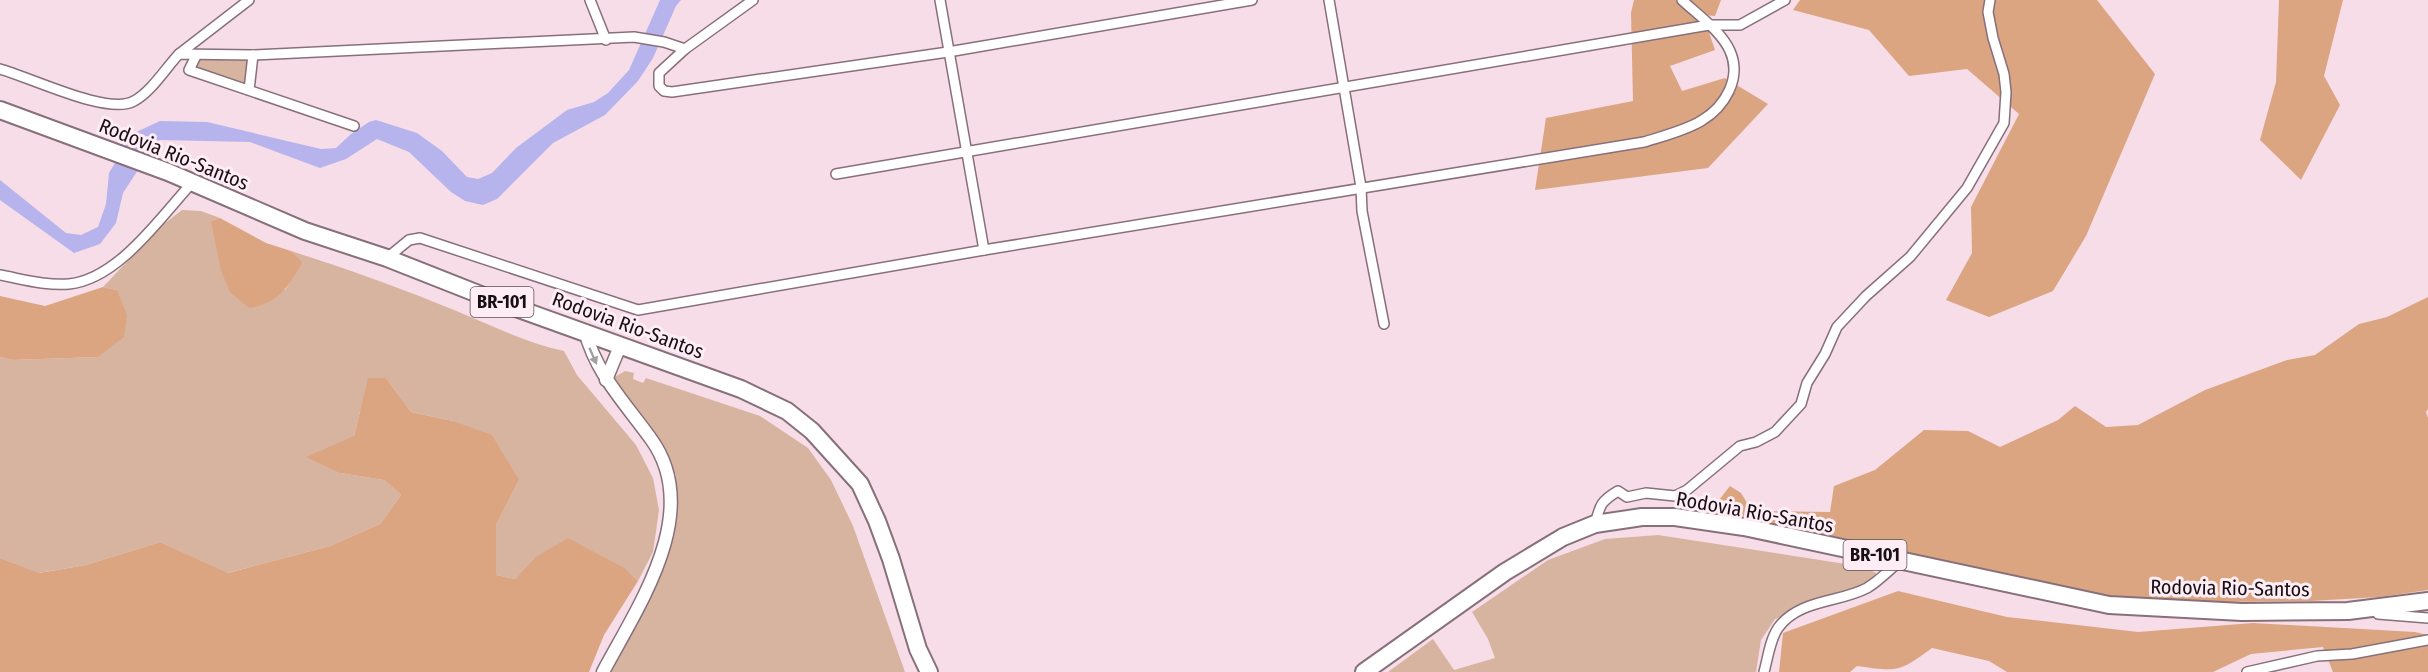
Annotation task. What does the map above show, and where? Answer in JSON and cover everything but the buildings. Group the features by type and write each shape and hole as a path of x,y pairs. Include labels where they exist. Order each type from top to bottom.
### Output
{"highway":[{"name":"Rodovia Rio-Santos","path":"0,110 168,172 191,184 305,231 387,258 491,299 741,389 787,411 828,446 860,484 877,521 918,649 929,672"},
{"name":"Rodovia Rio-Santos","path":"1364,672 1505,572 1563,537 1595,524 1642,517 1675,518 1744,527 2109,605 2242,612 2348,611 2428,601"}],"street":[{"path":"0,69 86,99 111,105 126,105 147,90 179,54 249,0"},
{"path":"590,0 606,40"},
{"path":"753,0 685,49 659,73 659,86 664,91 692,90 948,52 1252,0"},
{"path":"940,0 984,250"},
{"path":"1329,0 1361,187 1362,211 1384,324"},
{"path":"387,258 409,240 420,238 638,310 1361,187 1644,142 1683,130 1702,120 1728,95 1733,82 1734,69 1730,51 1709,25 1682,0"},
{"path":"836,174 1709,25 1740,25 1785,0"},
{"path":"1595,524 1600,506 1605,499 1618,491 1627,497 1646,494 1675,496 1688,490 1740,446 1756,442 1775,432 1801,404 1807,383 1825,354 1837,327 1866,296 1910,257 1967,188 2004,123 2006,92 2004,74 1991,30 1988,12 1990,0"},
{"path":"179,54 253,55 634,37 664,42 685,49"},
{"path":"249,90 253,55"},
{"path":"196,56 189,70 354,126"},
{"path":"0,274 37,282 67,284 94,277 125,256 191,184"},
{"path":"585,331 590,350 606,380 660,451 668,469 672,494 666,542 638,605 603,672"},
{"path":"606,380 620,346"},
{"path":"1667,496 1675,518"},
{"path":"1764,672 1773,638 1779,626 1792,614 1810,606 1866,589 1900,561"},
{"path":"2348,611 2428,618"},
{"path":"2247,672 2317,656 2352,654 2428,640"}],"shaded area":[{"path":"660,0 681,0 676,6 653,58 638,81 605,115 553,143 497,199 483,205 465,201 451,192 409,152 377,139 346,159 320,168 250,142 160,140 123,193 116,223 100,244 74,253 0,200 0,180 66,233 81,235 98,227 106,204 109,173 132,134 160,121 207,122 321,149 336,148 351,134 376,120 417,133 442,151 467,177 478,179 492,173 516,148 567,110 594,102 608,93 629,70"},
{"path":"1634,0 1721,0 1715,16 1703,15 1715,50 1670,66 1682,91 1725,78 1768,104 1708,168 1535,190 1546,118 1633,101 1631,13"},
{"path":"1800,0 2097,0 2155,74 2086,236 2053,291 1989,317 1946,300 1972,253 1971,207 2019,114 1967,69 1909,76 1869,30 1793,10"},
{"path":"2279,0 2343,0 2324,76 2340,105 2301,180 2260,140 2276,82"},
{"path":"197,58 251,58 247,87 192,69"},
{"path":"182,210 201,211 220,218 211,221 285,290 303,262 291,251 455,310 531,342 564,351 577,375 636,445 653,478 659,510 653,552 638,581 626,569 534,558 515,579 496,575 496,525 519,480 453,421 411,412 386,378 360,411 354,436 340,473 384,480 401,495 380,524 330,546 227,573 160,542 86,565 38,573 0,558 0,357 14,360 98,357 117,290 103,287 160,227"},
{"path":"220,218 266,243 291,251 303,262 293,279 275,298 249,308 230,292 221,271 211,221"},
{"path":"103,287 117,290 127,315 124,337 98,357 13,360 0,357 0,296 45,306"},
{"path":"2428,297 2428,409 2426,412 2428,418 2428,590 2380,597 2311,601 2217,602 2114,598 1730,521 1719,510 1719,500 1730,486 1741,493 1752,511 1830,512 1834,486 1875,470 1924,430 1968,431 2000,447 2058,420 2075,406 2106,427 2138,425 2205,390 2287,360 2315,355 2359,324 2387,317"},
{"path":"625,371 634,373 633,379 643,383 646,378 760,416 808,448 831,480 853,526 905,672 605,672 652,585 674,533 676,475 611,379"},
{"path":"368,378 386,378 411,412 453,421 492,435 519,480 496,525 496,575 515,579 534,558 568,538 626,569 638,581 604,635 589,672 0,672 0,558 39,573 86,565 160,542 228,573 330,546 380,524 401,495 384,480 340,473 306,457 354,436"},
{"path":"1658,535 1865,567 1876,573 1873,581 1850,592 1775,619 1761,640 1756,672 1388,672 1433,639 1454,670 1495,658 1488,639 1472,612 1548,560 1605,539"},
{"path":"1898,591 2007,617 2138,632 2253,623 2415,632 2428,635 2428,672 2333,672 2323,647 2251,654 2213,672 2007,672 1989,661 1932,648 1912,662 1898,668 1857,666 1850,672 1779,672 1783,633"}]}
